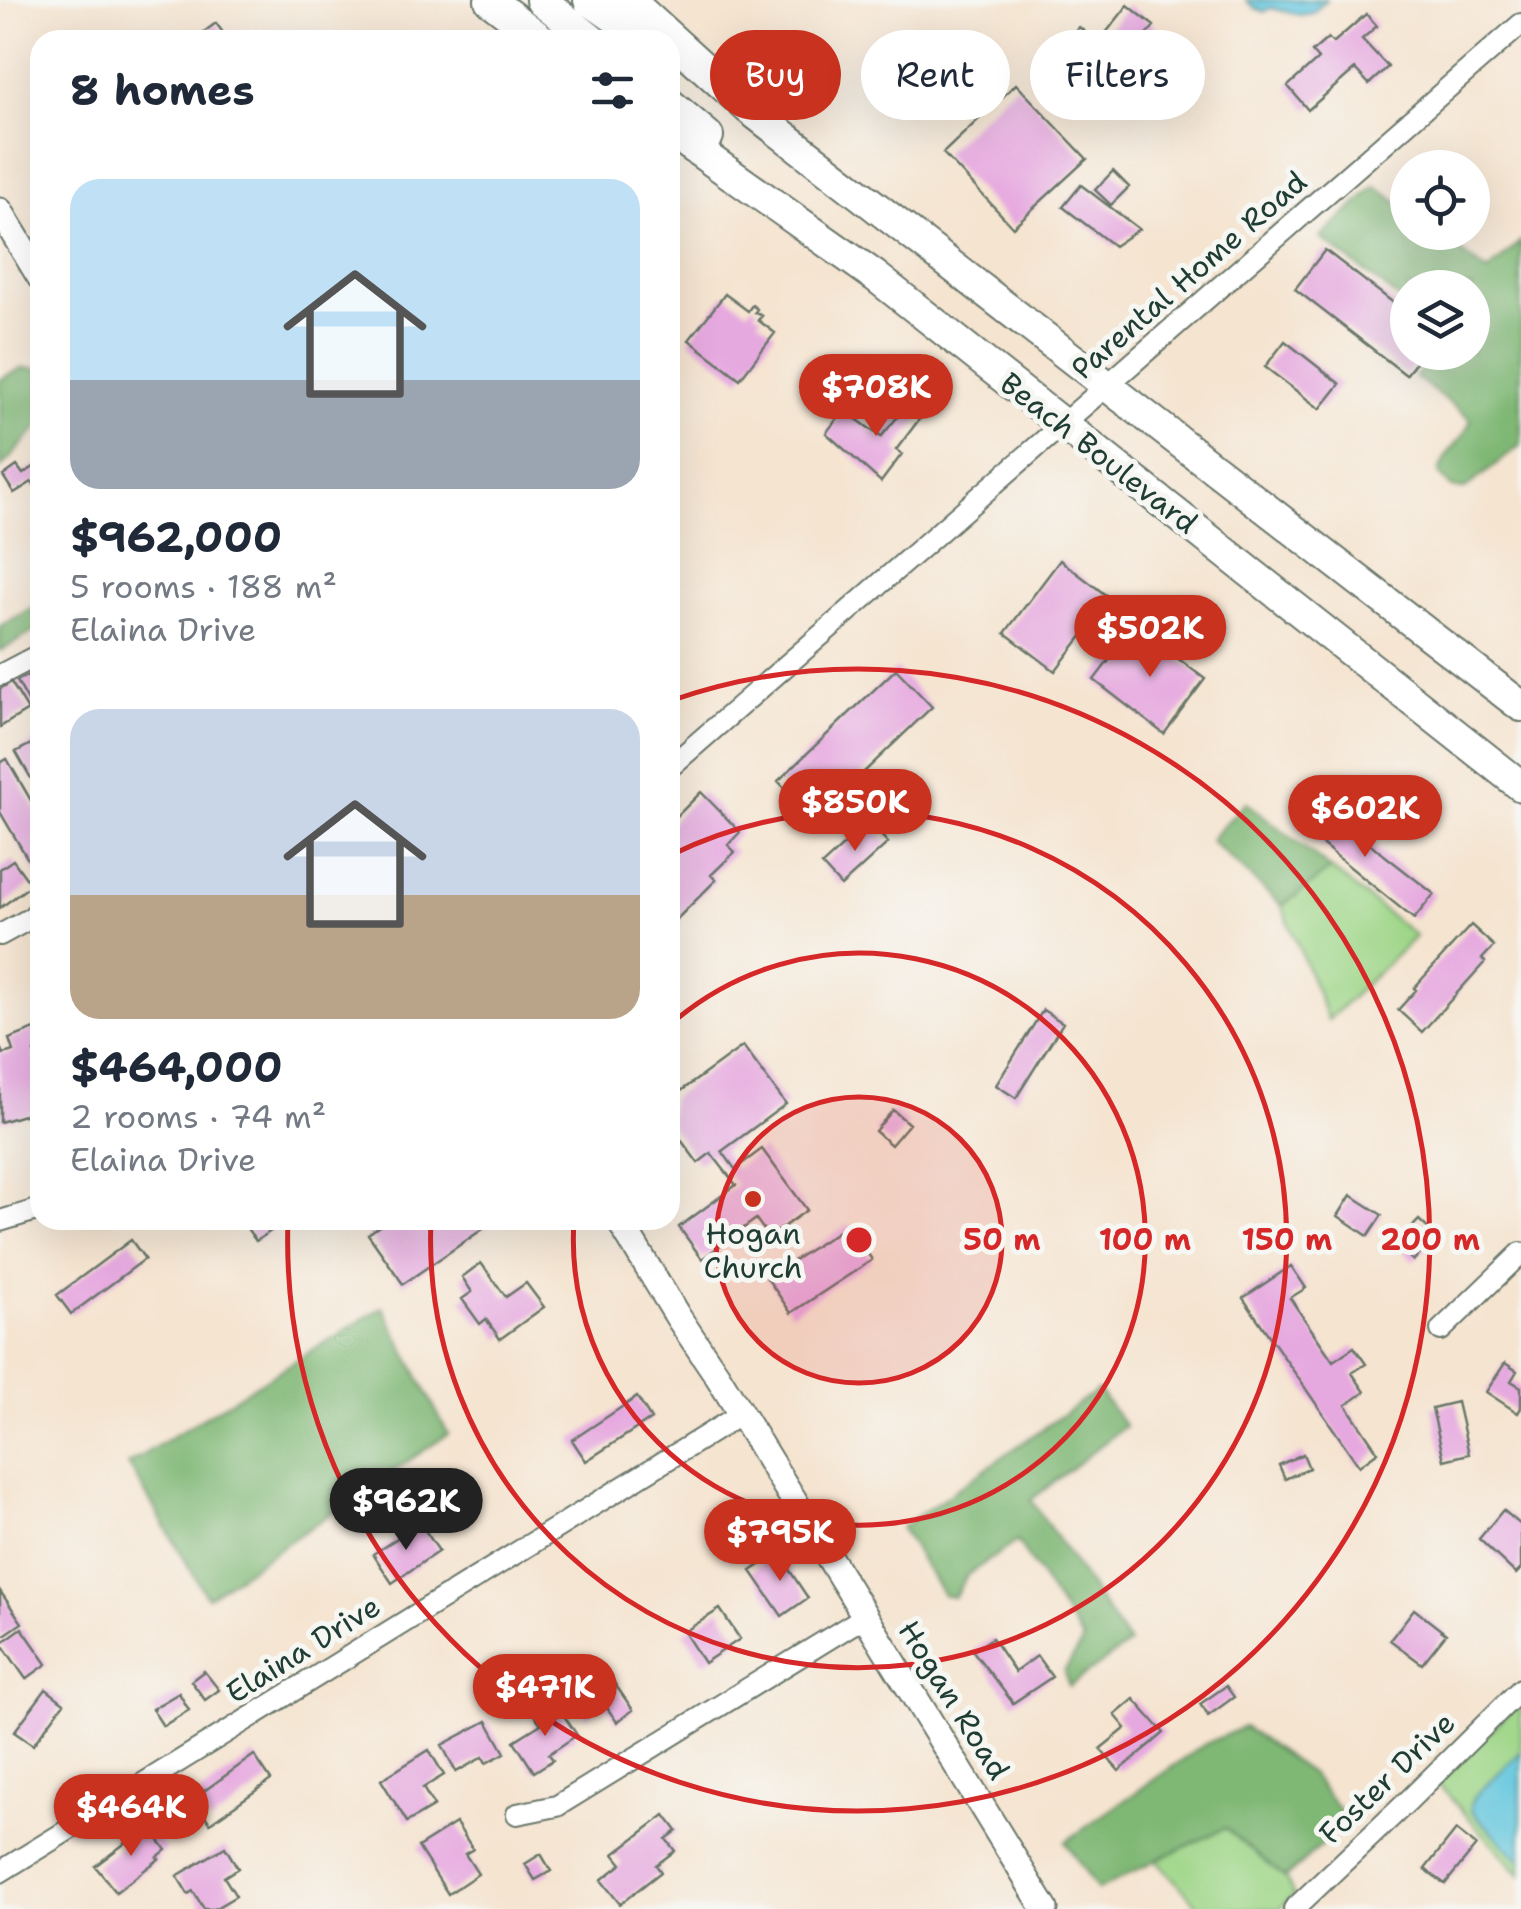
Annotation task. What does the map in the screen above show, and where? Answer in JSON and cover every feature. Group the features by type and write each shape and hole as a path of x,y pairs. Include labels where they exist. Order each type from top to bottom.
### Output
{"highway":[{"path":"490,0 529,30"},
{"path":"541,0 579,30"},
{"path":"590,0 632,30"},
{"name":"Beach Boulevard","path":"629,0 663,30"},
{"name":"Beach Boulevard","path":"680,45 710,72"},
{"path":"680,63 710,83"},
{"path":"680,112 875,276"},
{"name":"Beach Boulevard","path":"763,120 1521,706"},
{"name":"Beach Boulevard","path":"680,138 875,276 1521,786"}],"main road":[{"path":"0,211 30,260"},
{"name":"Hogan Road","path":"625,1230 1045,1909"}],"street":[{"name":"Parental Home Road","path":"680,758 1521,24"},
{"path":"0,675 30,659"},
{"path":"0,936 30,919"},
{"path":"0,1222 30,1212"},
{"path":"1441,1330 1521,1252"},
{"name":"Elaina Drive","path":"0,1872 741,1414"},
{"path":"517,1814 557,1806 864,1617"},
{"name":"Foster Drive","path":"1294,1909 1521,1688"}],"green space":[{"path":"1376,186 1390,197 1390,250 1459,250 1485,270 1390,270 1390,292 1321,238"},
{"path":"1521,241 1521,445 1465,489 1452,488 1439,474 1471,419 1415,377 1421,370 1490,370 1490,270"},
{"path":"30,368 30,436 0,469 0,379"},
{"path":"30,610 30,634 0,651 0,626"},
{"path":"1246,802 1331,869 1282,906 1210,840"},
{"path":"1331,869 1416,936 1328,1020 1282,906"},
{"path":"383,1307 448,1434 207,1597 128,1464"},
{"path":"1098,1390 1125,1426 1031,1500 1129,1644 1069,1686 1064,1672 1083,1641 1017,1541 967,1575 954,1597 943,1595 901,1528"},
{"path":"1521,1701 1521,1752 1474,1797 1471,1806 1472,1812 1521,1861 1521,1875 1437,1783"},
{"path":"1244,1727 1310,1773 1348,1821 1285,1878 1225,1828 1098,1890 1065,1842 1205,1744"},
{"path":"1225,1828 1285,1878 1294,1895 1279,1909 1201,1909 1156,1860"}],"water":[{"path":"1246,0 1326,0 1313,13 1300,15 1270,8 1264,12"},
{"path":"1521,1752 1521,1861 1471,1806 1474,1797"}],"building":[{"path":"1128,5 1154,26 1151,30 1108,30"},
{"path":"1366,14 1377,26 1362,39 1388,67 1369,84 1355,69 1308,110 1288,86 1318,59 1312,52 1328,38 1333,43"},
{"path":"1016,84 1030,99 1030,120 1050,120 1087,159 1013,227 943,153 978,120 1010,120 1010,90"},
{"path":"1113,171 1129,187 1111,205 1095,190"},
{"path":"1081,185 1139,229 1114,246 1063,207"},
{"path":"1325,250 1390,300 1390,363 1295,289"},
{"path":"725,294 748,311 752,305 762,316 758,320 775,333 740,379 689,340"},
{"path":"1285,341 1340,384 1320,409 1265,367"},
{"path":"913,398 927,409 896,450 902,454 881,482 826,433 844,410 881,437"},
{"path":"17,466 23,474 30,469 30,483 14,493 3,476"},
{"path":"1060,560 1111,599 1055,671 1005,633"},
{"path":"1135,626 1205,679 1164,734 1094,680"},
{"path":"896,669 932,707 815,819 778,781"},
{"path":"30,674 30,705 17,681"},
{"path":"11,682 28,710 0,727 0,689"},
{"path":"30,744 30,776 16,752"},
{"path":"7,759 30,799 30,863 0,812 0,763"},
{"path":"701,792 740,832 728,845 735,852 711,875 716,880 680,916 680,813"},
{"path":"1314,800 1434,894 1414,919 1296,823"},
{"path":"869,822 888,843 841,886 822,865"},
{"path":"13,860 30,886 0,908 0,869"},
{"path":"1471,925 1494,946 1482,959 1485,962 1422,1032 1398,1010"},
{"path":"1043,1010 1063,1023 1016,1098 996,1085"},
{"path":"30,1031 30,1113 0,1122 0,1047 3,1054 13,1051 9,1039"},
{"path":"743,1046 786,1104 722,1151 735,1169 762,1149 807,1210 769,1237 756,1219 702,1259 680,1226 736,1185 711,1153 698,1163 680,1139 680,1092"},
{"path":"893,1110 909,1124 891,1145 875,1131"},
{"path":"1351,1195 1382,1215 1368,1236 1338,1216"},
{"path":"1419,1220 1437,1237 1413,1261 1396,1243"},
{"path":"849,1224 872,1260 791,1313 767,1278"},
{"path":"248,1230 272,1230 256,1241"},
{"path":"374,1230 481,1230 403,1284 368,1234"},
{"path":"131,1240 145,1259 71,1314 57,1295"},
{"path":"481,1263 506,1297 526,1283 544,1307 500,1339 486,1319 480,1324 462,1299 472,1292 462,1277"},
{"path":"1291,1266 1306,1288 1290,1298 1333,1361 1354,1347 1366,1364 1352,1373 1365,1392 1346,1405 1378,1452 1359,1466 1243,1298"},
{"path":"1505,1363 1517,1371 1511,1381 1521,1387 1518,1413 1486,1392"},
{"path":"637,1397 651,1419 586,1461 572,1440"},
{"path":"1457,1402 1469,1454 1444,1460 1432,1408"},
{"path":"1303,1454 1309,1468 1285,1479 1279,1465"},
{"path":"1503,1510 1521,1525 1521,1569 1516,1574 1479,1539"},
{"path":"420,1523 439,1551 392,1583 373,1554"},
{"path":"778,1553 808,1598 782,1616 751,1571"},
{"path":"0,1591 22,1623 0,1638"},
{"path":"720,1609 740,1639 704,1663 684,1632"},
{"path":"1414,1609 1446,1634 1422,1664 1390,1640"},
{"path":"22,1628 47,1664 26,1679 1,1643"},
{"path":"992,1638 1015,1672 1037,1656 1052,1677 1013,1703 973,1651"},
{"path":"603,1667 633,1710 617,1722 605,1705 587,1717 568,1692"},
{"path":"204,1671 219,1690 205,1700 191,1681"},
{"path":"1226,1686 1234,1697 1208,1716 1200,1704"},
{"path":"46,1689 64,1703 33,1745 14,1732"},
{"path":"179,1693 189,1710 163,1726 152,1709"},
{"path":"1134,1699 1164,1733 1119,1771 1100,1749 1126,1728 1115,1715"},
{"path":"549,1707 556,1717 562,1713 577,1735 549,1754 553,1760 534,1772 514,1741 541,1724 535,1716"},
{"path":"487,1721 505,1753 486,1763 483,1757 456,1772 442,1745"},
{"path":"429,1750 444,1775 423,1788 434,1806 407,1822 381,1780"},
{"path":"254,1755 271,1780 210,1823 193,1799"},
{"path":"665,1815 677,1831 666,1839 675,1851 656,1865 661,1872 620,1904 601,1880 622,1864 614,1854"},
{"path":"456,1823 473,1849 465,1854 478,1874 448,1894 418,1847"},
{"path":"148,1826 166,1850 116,1892 95,1866"},
{"path":"1456,1830 1476,1846 1445,1884 1425,1869"},
{"path":"225,1847 238,1868 224,1877 236,1896 214,1909 204,1909 177,1876"},
{"path":"541,1854 551,1871 535,1880 525,1864"}],"place":[{"name":"Hogan Church","path":"753,1199"}]}
